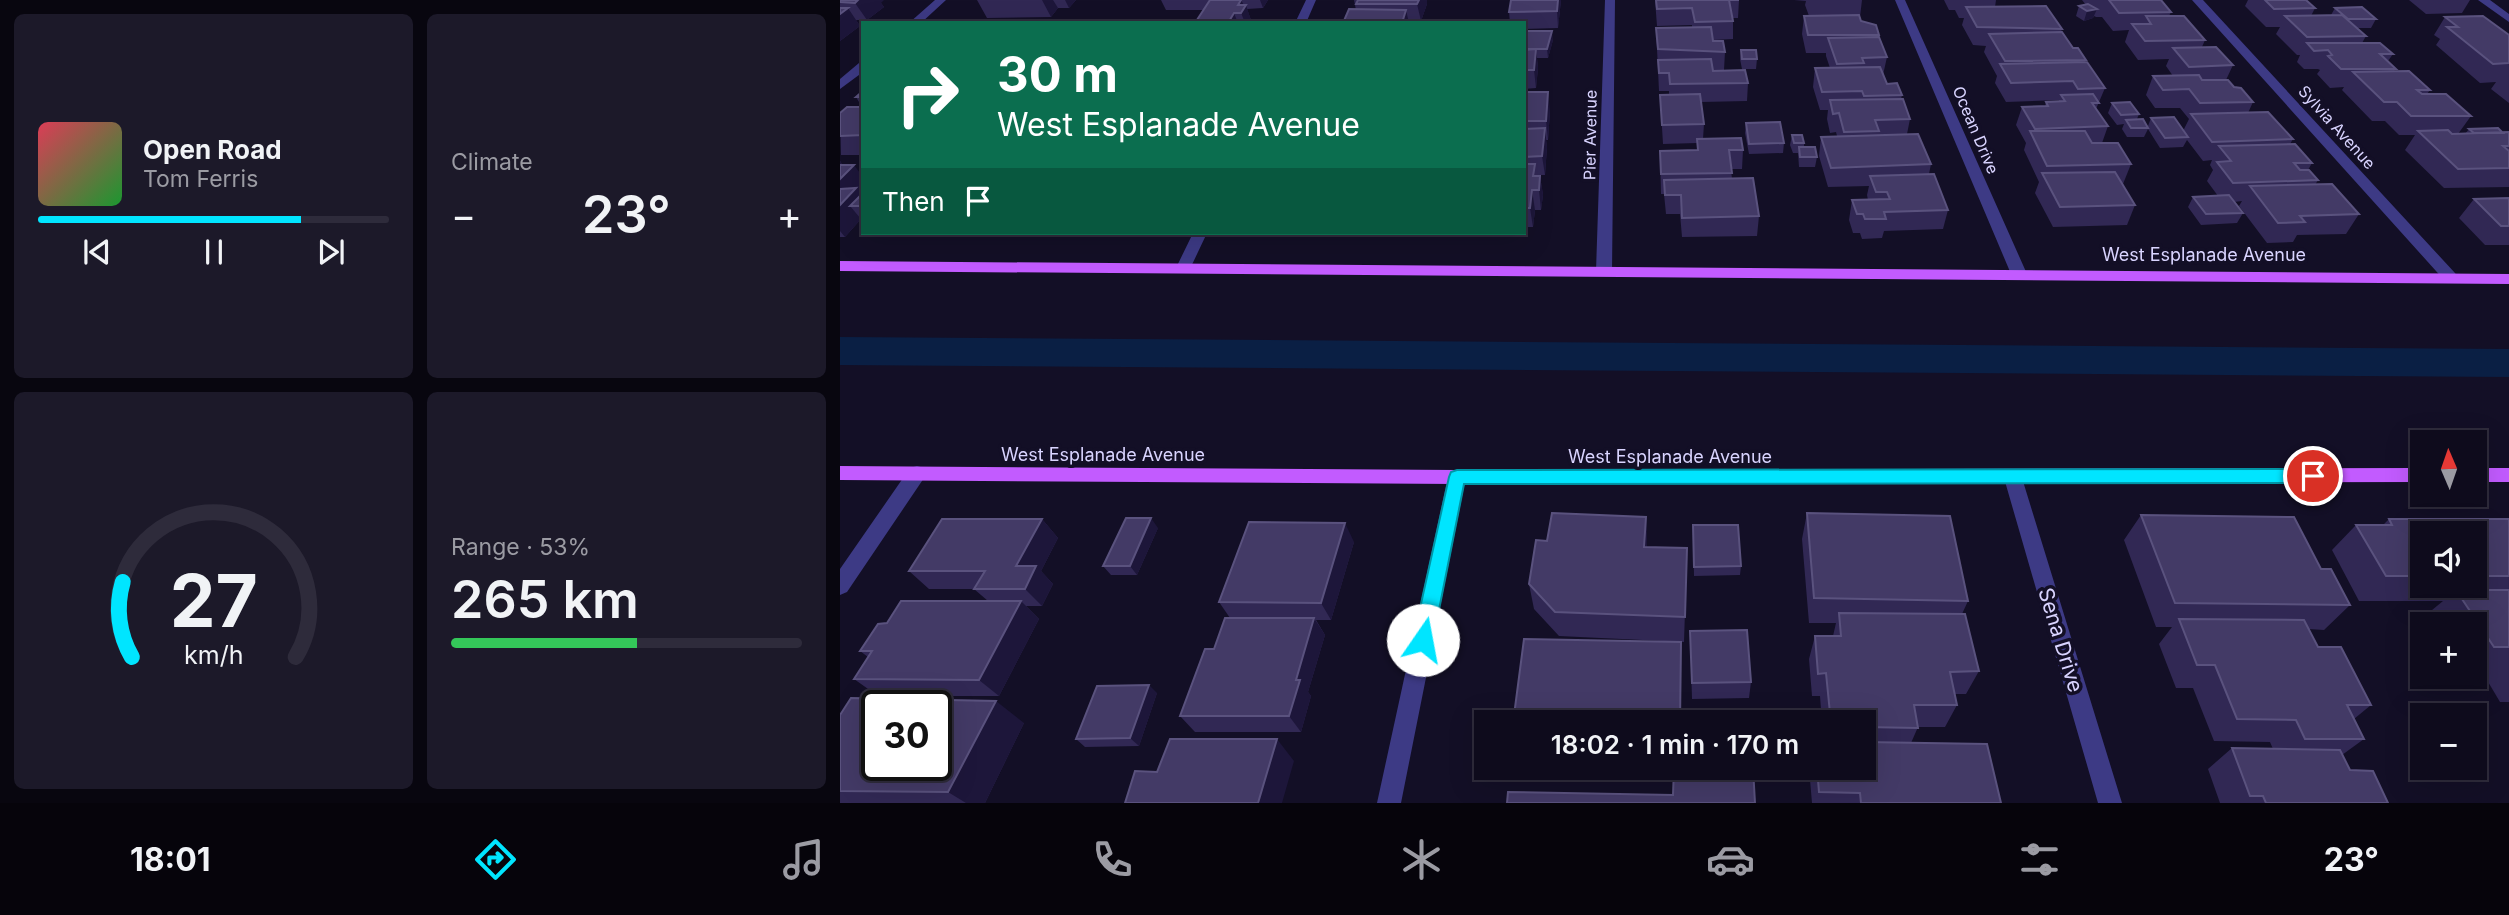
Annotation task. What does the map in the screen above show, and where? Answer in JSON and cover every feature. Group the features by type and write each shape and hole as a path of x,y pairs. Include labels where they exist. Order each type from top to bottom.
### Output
{"main road":[{"name":"West Esplanade Avenue","path":"840,266 2509,279"},
{"name":"West Esplanade Avenue","path":"840,473 2013,478 2410,475"},
{"path":"2487,475 2509,475"}],"street":[{"path":"916,21 941,0"},
{"path":"1301,21 1311,0"},
{"name":"Pier Avenue","path":"1604,271 1610,0"},
{"name":"Ocean Drive","path":"1900,0 2019,274"},
{"name":"Sylvia Avenue","path":"2197,0 2450,277"},
{"path":"2483,0 2509,19"},
{"path":"840,85 861,68"},
{"path":"1184,268 1199,235"},
{"path":"840,586 917,473"},
{"path":"1389,803 1457,477"},
{"name":"Sena Drive","path":"2013,478 2110,803"}],"building":[{"path":"840,0 858,0 855,3"},
{"path":"1210,0 1241,0 1238,5 1246,5 1241,13 1234,13 1229,21 1196,21"},
{"path":"1358,0 1419,0 1417,4 1356,4"},
{"path":"1511,0 1558,0 1557,11 1509,12"},
{"path":"1656,0 1729,0 1733,21 1695,22 1692,8 1657,9"},
{"path":"2109,0 2161,0 2171,12 2119,13"},
{"path":"2265,0 2306,0 2315,8 2274,9"},
{"path":"2088,4 2097,9 2087,11 2079,6"},
{"path":"2046,6 2062,29 1977,27 1966,7"},
{"path":"2362,7 2376,19 2348,19 2335,8"},
{"path":"1349,9 1406,10 1403,21 1344,21"},
{"path":"1859,15 1861,21 1876,25 1879,35 1808,35 1804,16"},
{"path":"2342,15 2366,36 2307,37 2285,16"},
{"path":"2146,16 2184,16 2205,40 2145,41 2132,24 2151,24"},
{"path":"2483,16 2509,35 2509,63 2493,64 2447,27 2458,27 2445,17"},
{"path":"1711,27 1713,41 1723,41 1725,52 1658,49 1656,28"},
{"path":"1526,31 1552,31 1547,49 1526,49"},
{"path":"2062,32 2086,60 2005,61 1989,34"},
{"path":"1879,37 1887,57 1862,58 1864,63 1837,64 1828,38"},
{"path":"2307,43 2380,43 2393,54 2380,54 2396,69 2341,69 2328,56 2332,55 2328,50 2314,51"},
{"path":"2216,47 2233,65 2189,67 2173,48"},
{"path":"1536,49 1534,70 1526,70 1526,50"},
{"path":"1741,50 1756,50 1757,59 1742,59"},
{"path":"1711,59 1713,71 1745,70 1748,83 1670,84 1669,73 1659,73 1658,60"},
{"path":"2087,62 2105,88 2078,89 2073,81 2011,83 2000,64"},
{"path":"1880,67 1887,84 1897,83 1902,95 1864,96 1862,91 1822,92 1815,68"},
{"path":"2409,71 2430,90 2417,90 2422,94 2446,94 2471,116 2411,116 2397,102 2384,102 2353,72"},
{"path":"2199,75 2202,80 2228,80 2234,87 2241,88 2253,102 2200,103 2189,89 2163,90 2153,76"},
{"path":"1526,92 1548,92 1546,121 1526,121"},
{"path":"1700,94 1704,124 1662,125 1660,95"},
{"path":"2093,94 2099,103 2092,103 2108,126 2035,129 2022,107 2048,106 2046,102 2065,101 2061,95"},
{"path":"1903,99 1910,119 1875,120 1879,131 1844,132 1839,113 1833,114 1830,100"},
{"path":"2130,102 2139,114 2121,115 2112,103"},
{"path":"847,107 861,107 861,135 840,136 840,113"},
{"path":"2268,112 2293,139 2212,142 2191,114"},
{"path":"2174,117 2188,137 2165,138 2151,118"},
{"path":"2143,119 2148,128 2131,128 2126,120"},
{"path":"1780,122 1784,143 1749,144 1746,123"},
{"path":"1545,128 1542,156 1526,157 1526,129"},
{"path":"2498,128 2503,133 2474,133 2469,129"},
{"path":"2448,130 2452,134 2509,132 2509,146 2503,146 2509,151 2509,168 2458,169 2418,131"},
{"path":"2030,131 2085,131 2092,143 2118,143 2131,164 2047,166"},
{"path":"1918,134 1931,164 1831,168 1821,137"},
{"path":"1792,135 1802,135 1804,143 1794,143"},
{"path":"1741,138 1743,150 1729,150 1732,173 1661,174 1660,151 1698,150 1697,139"},
{"path":"2295,144 2312,163 2294,163 2300,170 2309,170 2318,180 2233,183 2217,162 2231,161 2219,146"},
{"path":"1799,147 1815,147 1817,157 1800,157"},
{"path":"1526,164 1535,164 1533,176 1540,176 1539,190 1532,190 1530,208 1526,208"},
{"path":"840,165 854,165 840,179"},
{"path":"2115,172 2135,205 2060,207 2042,173"},
{"path":"1934,174 1948,210 1884,212 1886,219 1865,219 1863,214 1857,214 1852,200 1890,199 1887,192 1876,192 1870,176"},
{"path":"1753,178 1759,216 1682,218 1681,195 1665,195 1664,180"},
{"path":"2332,184 2359,214 2300,216 2305,222 2278,223 2250,186"},
{"path":"856,188 840,205 840,189"},
{"path":"861,195 861,206 850,206"},
{"path":"2229,195 2243,213 2206,214 2193,197"},
{"path":"2509,198 2509,226 2501,226 2474,199"},
{"path":"1552,513 1646,517 1644,547 1687,548 1685,617 1555,612 1529,584 1536,540 1547,541"},
{"path":"1807,513 1950,516 1968,601 1814,598"},
{"path":"2141,515 2294,517 2321,569 2331,569 2350,605 2175,603"},
{"path":"1126,518 1151,518 1130,566 1103,566"},
{"path":"942,519 1042,519 1016,566 1036,566 1025,589 974,589 985,571 909,571"},
{"path":"2389,519 2509,519 2509,576 2487,576 2487,521 2410,521 2410,576 2386,576 2356,525 2392,525"},
{"path":"1249,522 1345,523 1321,603 1219,602"},
{"path":"1693,525 1738,525 1741,566 1694,567"},
{"path":"2487,590 2509,590 2509,647 2494,647 2487,636 2487,612 2471,612 2461,598 2487,598"},
{"path":"901,601 1021,601 979,680 854,679 872,651 860,651 878,624 887,623"},
{"path":"1839,613 1965,614 1979,671 1950,672 1957,705 1914,705 1918,728 1876,727 1876,710 1830,710 1826,673 1818,674 1815,636 1841,636"},
{"path":"1225,618 1314,618 1296,680 1300,680 1289,716 1180,716 1205,649 1214,649"},
{"path":"2179,619 2304,620 2318,647 2341,647 2371,705 2347,705 2364,739 2305,739 2296,720 2237,719 2215,665 2197,665"},
{"path":"1747,630 1751,682 1692,683 1690,631"},
{"path":"1524,639 1681,642 1680,710 1515,710"},
{"path":"1149,685 1130,738 1076,739 1097,686"},
{"path":"851,698 861,698 861,781 952,781 952,700 996,701 948,792 840,791 840,715"},
{"path":"1170,739 1277,739 1258,803 1125,803 1135,771 1157,772"},
{"path":"1876,742 1987,744 2001,803 1861,803 1860,793 1819,792 1818,780 1876,780"},
{"path":"2232,748 2340,750 2350,770 2373,771 2388,803 2266,803 2263,796 2250,796"},
{"path":"1674,780 1754,780 1755,803 1507,803 1508,792 1673,795"}],"waterway":[{"path":"840,351 2509,363"}],"route":[{"path":"1423,640 1457,477 2313,476"}]}
